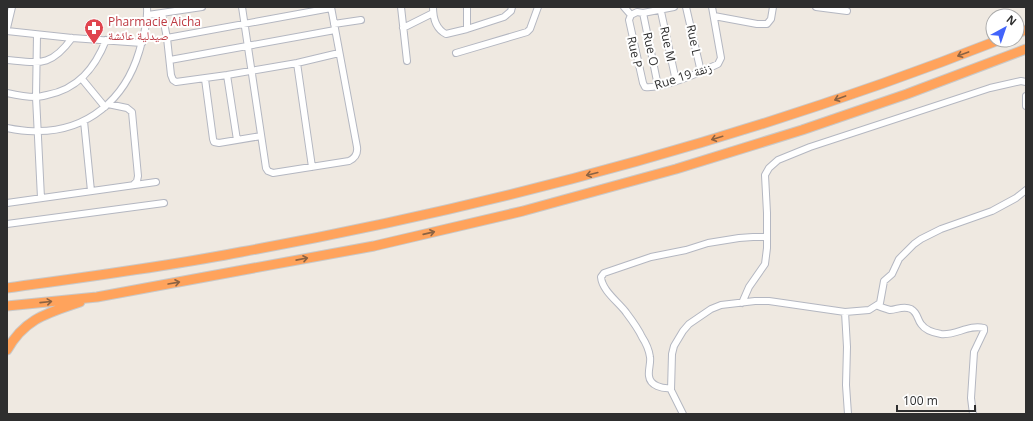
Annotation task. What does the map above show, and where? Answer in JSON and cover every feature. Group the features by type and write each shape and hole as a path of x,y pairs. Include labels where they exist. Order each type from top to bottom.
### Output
{"highway":[{"path":"7,288 108,275 240,253 362,229 495,198 656,156 799,113 985,45"},
{"path":"7,306 96,297 374,246 523,211 676,169 802,130 907,94 1026,49"},
{"path":"7,350 17,335 28,324 42,315 96,297"}],"street":[{"path":"7,28 11,7"},
{"path":"7,128 38,132 57,129 84,121 107,106 124,84 136,62 148,15 147,7"},
{"path":"148,15 202,7"},
{"path":"167,38 245,25 331,8 357,147 357,154 355,157 348,161 312,167 273,173 268,171 261,136 253,70 248,46 245,25 242,7"},
{"path":"400,7 407,61"},
{"path":"467,7 467,29"},
{"path":"403,28 433,10 437,27 444,34 449,34 507,16 512,7"},
{"path":"456,53 527,32 530,29 538,7"},
{"path":"624,7 631,16 637,12 643,13 660,8 674,7"},
{"name":"Rue L","path":"686,7 701,72"},
{"path":"712,7 714,16 757,24 768,24 772,16 773,7"},
{"path":"816,7 847,11"},
{"name":"Rue M","path":"660,8 676,81"},
{"path":"162,13 167,38 171,75 173,80 176,82 205,79 297,63 339,53"},
{"name":"Rue O","path":"643,13 658,86"},
{"name":"Rue P","path":"631,16 628,20 642,79"},
{"name":"Rue 19 زنقة","path":"642,79 643,86 645,87 658,86 701,72 718,64 720,61 720,53 714,16"},
{"path":"170,60 248,46 361,20"},
{"path":"7,31 37,35 142,43"},
{"path":"37,35 36,97 42,198"},
{"path":"7,60 37,63 56,56 63,50 72,38"},
{"path":"7,94 36,97 56,94 68,89 82,79 93,66 101,53 106,40"},
{"path":"297,63 312,167"},
{"path":"227,75 237,140"},
{"path":"82,79 107,106 127,108 132,112 138,176 137,181 133,184"},
{"path":"205,79 214,141 219,143 261,136"},
{"path":"742,303 749,287 765,264 767,237 765,175 769,168 778,160 810,147 990,88 1021,81 1026,82"},
{"path":"1026,96 1026,106"},
{"path":"84,121 91,190"},
{"path":"7,203 133,184 156,182"},
{"path":"683,414 671,388 672,354 674,346 689,324 711,309 721,305 769,301 845,312 869,310 878,306 882,300 884,281 892,274 899,259 914,244 941,229 992,211 1016,198 1026,190"},
{"path":"7,224 164,203"},
{"path":"671,388 661,388 651,380 649,376 649,351 626,312 601,281 601,276 604,273 650,257 720,241 767,237"},
{"path":"878,306 889,310 902,307 908,308 916,313 922,325 936,333 945,334 972,327 984,328 974,352 971,398 973,414"},
{"path":"845,312 848,414"}],"place":[{"name":"Pharmacie Aicha صيدلية عائشة","path":"94,45"}]}
